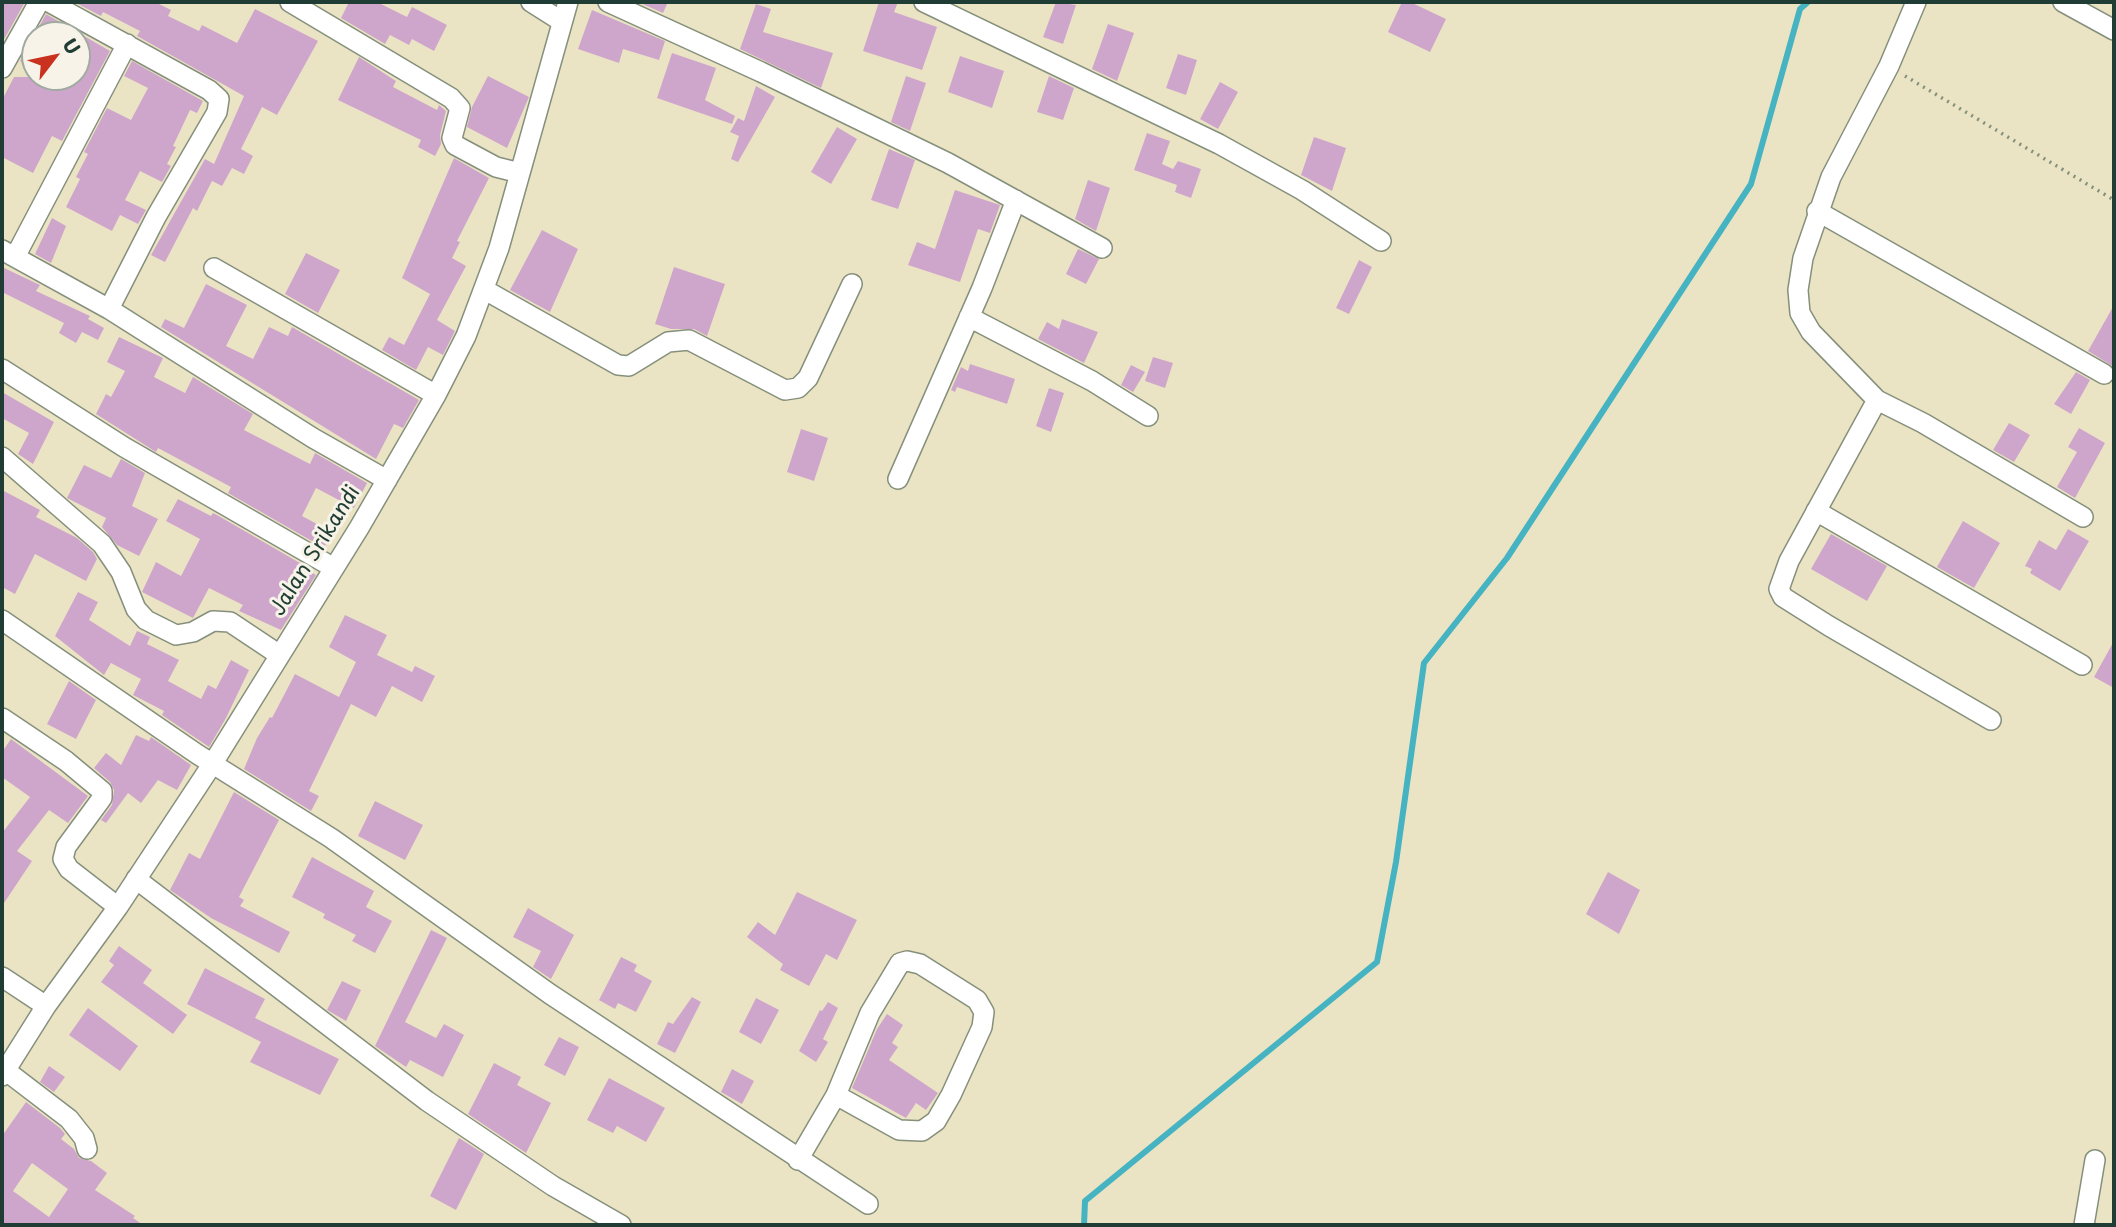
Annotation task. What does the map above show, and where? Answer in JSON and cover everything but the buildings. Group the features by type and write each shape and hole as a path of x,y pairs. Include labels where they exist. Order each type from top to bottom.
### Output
{"street":[{"path":"2,68 39,2"},
{"path":"50,2 215,93 219,106 150,228 109,309"},
{"path":"290,2 452,98 460,108 452,138 454,145 496,167 520,173"},
{"path":"531,2 561,21"},
{"name":"Jalan Srikandi","path":"4,1073 46,1006 136,880 213,763 278,654 334,568 436,395 466,336 485,290 568,2"},
{"path":"608,2 761,72 1016,200 1102,248"},
{"path":"924,2 1219,144 1303,190 1381,241"},
{"path":"1916,2 1889,66 1849,140 1817,211 1804,258 1798,302 1800,313 1811,332 1877,400 1923,423 2083,517"},
{"path":"2063,2 2114,30"},
{"path":"127,44 8,254 109,309 313,438 387,480"},
{"path":"898,479 969,317 1016,200"},
{"path":"1817,211 2104,374"},
{"path":"214,268 436,395"},
{"path":"485,290 618,365 629,366 668,342 689,340 785,390 798,388 808,378 852,284"},
{"path":"969,317 1092,381 1148,416"},
{"path":"2,369 124,447 334,568"},
{"path":"1877,400 1781,578 1779,589 1783,597 1991,720"},
{"path":"2,457 102,544 121,572 136,609 146,620 176,635 193,632 213,621 230,622 278,654"},
{"path":"1816,511 2082,666"},
{"path":"2,620 213,763 331,838 550,994 868,1204"},
{"path":"2,718 100,787 102,798 66,847 63,859 69,869 118,906"},
{"path":"136,880 426,1101 553,1186 621,1225"},
{"path":"798,1160 836,1095 870,1013 900,963 907,961 920,964 976,1000 984,1012 982,1027 951,1095 936,1121 922,1131 900,1130 836,1095"},
{"path":"2,977 46,1006"},
{"path":"4,1073 69,1119 84,1138 87,1149"},
{"path":"2084,1225 2095,1160"}],"path":[{"path":"1889,66 2114,200"}],"waterway":[{"path":"1084,1225 1085,1201 1377,962 1396,862 1424,663 1507,558 1751,184 1800,9 1808,2"}]}
